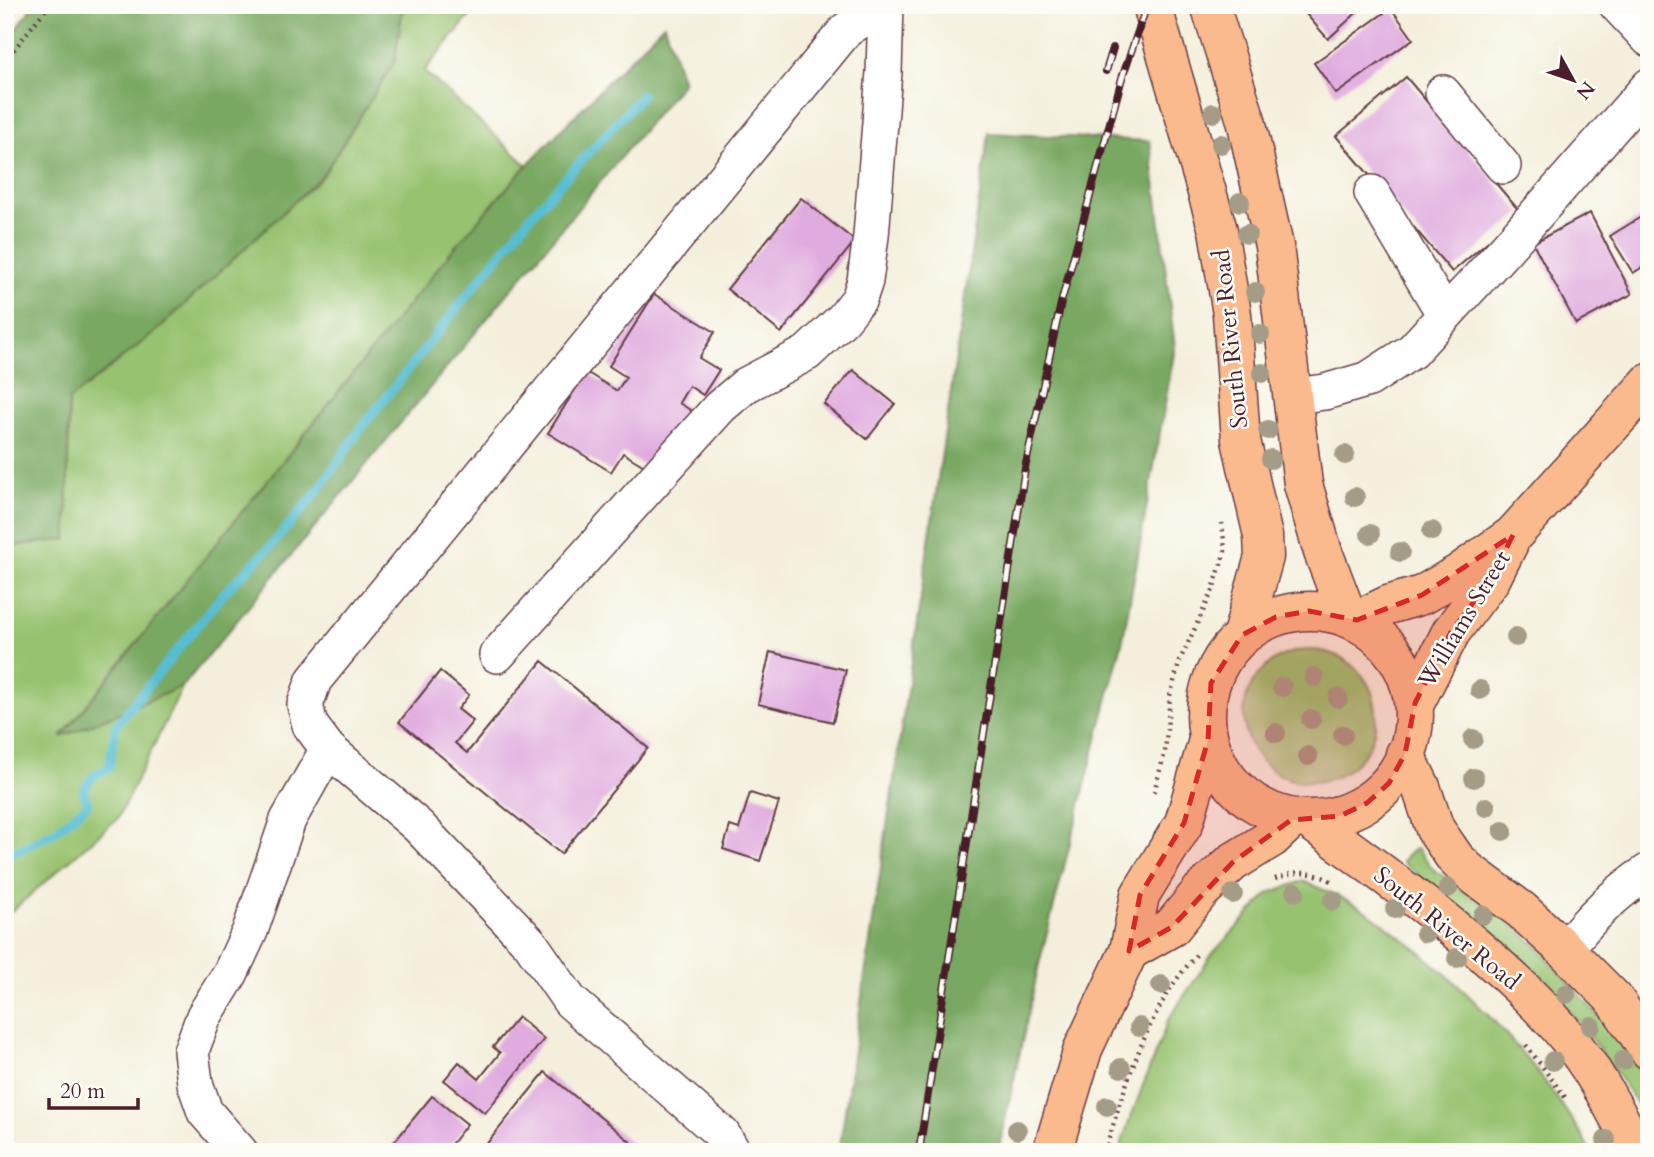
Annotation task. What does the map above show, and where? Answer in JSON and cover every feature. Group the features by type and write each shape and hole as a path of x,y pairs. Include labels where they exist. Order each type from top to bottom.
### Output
{"main road":[{"name":"South River Road","path":"1152,5 1218,230 1232,314 1241,440 1263,536 1264,557 1242,635"},
{"path":"1210,5 1246,120 1274,246 1303,485 1323,552 1352,618"},
{"name":"Williams Street","path":"1352,618 1422,595 1458,574 1513,535 1649,383"},
{"name":"Williams Street","path":"1415,703 1451,632 1491,579 1513,535"},
{"path":"1129,951 1172,927 1201,891 1233,862 1301,821 1339,816 1367,803 1389,783 1405,754 1414,727 1415,703 1402,667 1382,641 1352,618 1309,611 1276,617 1242,635 1223,657 1210,683 1205,712 1208,740 1220,769 1241,791 1264,807 1301,821"},
{"path":"1052,1152 1083,1049 1129,951 1140,895 1184,823 1208,740"},
{"path":"1405,754 1422,787 1435,829 1455,858 1521,910 1565,950 1614,999 1649,1050"},
{"name":"South River Road","path":"1301,821 1441,917 1514,980 1559,1027 1604,1088 1637,1152"}],"street":[{"path":"497,655 720,407 746,385 807,354 844,319 859,299 866,281 871,236 884,72 885,5"},
{"path":"733,1152 722,1134 570,1002 530,943 418,826 328,749 310,725 305,705 314,680 846,30 885,5"},
{"path":"1617,5 1649,39"},
{"path":"1293,396 1325,392 1369,379 1412,351 1649,86"},
{"path":"1443,93 1503,166"},
{"path":"1371,193 1445,315"},
{"path":"240,1152 205,1112 195,1083 191,1051 204,1016 230,974 250,931 288,820 328,749"},
{"path":"1565,950 1602,906 1649,871"}],"path":[{"path":"5,61 49,5"},
{"path":"1153,797 1165,752 1170,696 1180,660 1213,590 1225,551 1222,510"},
{"path":"1266,883 1297,872 1316,873 1336,884"},
{"path":"1105,1152 1146,1034 1173,985 1203,945"},
{"path":"1522,1040 1572,1106"}],"highlighted area":[{"path":"1513,535 1491,579 1451,632 1415,703 1405,754 1389,783 1367,803 1340,816 1291,820 1233,862 1172,927 1129,951 1140,895 1184,823 1208,740 1211,683 1242,635 1276,617 1309,611 1357,620 1422,595"}],"green space":[{"path":"33,5 403,5 395,61 323,175 154,333 69,400 67,539 5,547 5,46"},
{"path":"403,5 479,5 424,71 527,165 455,247 63,736 183,686 118,818 5,917 5,547 67,539 69,400 154,333 323,175 395,61"},
{"path":"664,24 683,82 183,686 61,737 455,247 527,165"},
{"path":"989,133 1150,141 1175,348 1123,639 1040,960 998,1152 839,1152"},
{"path":"1310,650 1335,655 1357,669 1371,691 1376,716 1371,741 1357,763 1335,777 1310,782 1285,777 1263,763 1249,741 1244,716 1249,691 1263,669 1285,655"},
{"path":"1417,848 1434,870 1504,918 1538,947 1614,1034 1649,1084 1649,1124 1603,1054 1549,989 1497,938 1402,862"},
{"path":"1303,881 1363,909 1434,964 1464,992 1494,1021 1547,1084 1591,1152 1120,1152 1168,1020 1213,953 1269,893"}],"building":[{"path":"1298,5 1365,5 1328,39"},
{"path":"1391,8 1413,39 1336,94 1314,63"},
{"path":"1406,77 1521,213 1452,272 1336,136"},
{"path":"801,198 855,241 781,333 727,289"},
{"path":"1649,212 1649,263 1633,273 1610,236"},
{"path":"1590,213 1632,294 1576,324 1533,243"},
{"path":"654,294 715,332 699,358 719,370 703,395 689,386 679,403 692,411 654,472 623,453 611,472 548,433 586,372 617,391 626,377 609,366"},
{"path":"853,370 895,404 867,439 824,404"},
{"path":"770,652 846,670 833,722 758,704"},
{"path":"542,661 648,748 561,854 399,722 440,671 469,695 458,709 473,721 455,743 467,753"},
{"path":"750,793 779,802 760,861 723,849 730,826 739,829"},
{"path":"518,1017 544,1039 485,1113 444,1080 459,1062 479,1079 500,1053 493,1047"},
{"path":"545,1072 643,1152 480,1152"},
{"path":"432,1096 467,1124 445,1152 386,1152"}],"waterway":[{"path":"5,857 54,832 88,804 83,791 93,776 109,768 116,725 223,594 270,547 317,492 359,431 532,214 642,95"}],"railway":[{"path":"919,1152 1025,468 1061,303 1122,78 1147,5"},
{"path":"1106,71 1113,48"}]}
